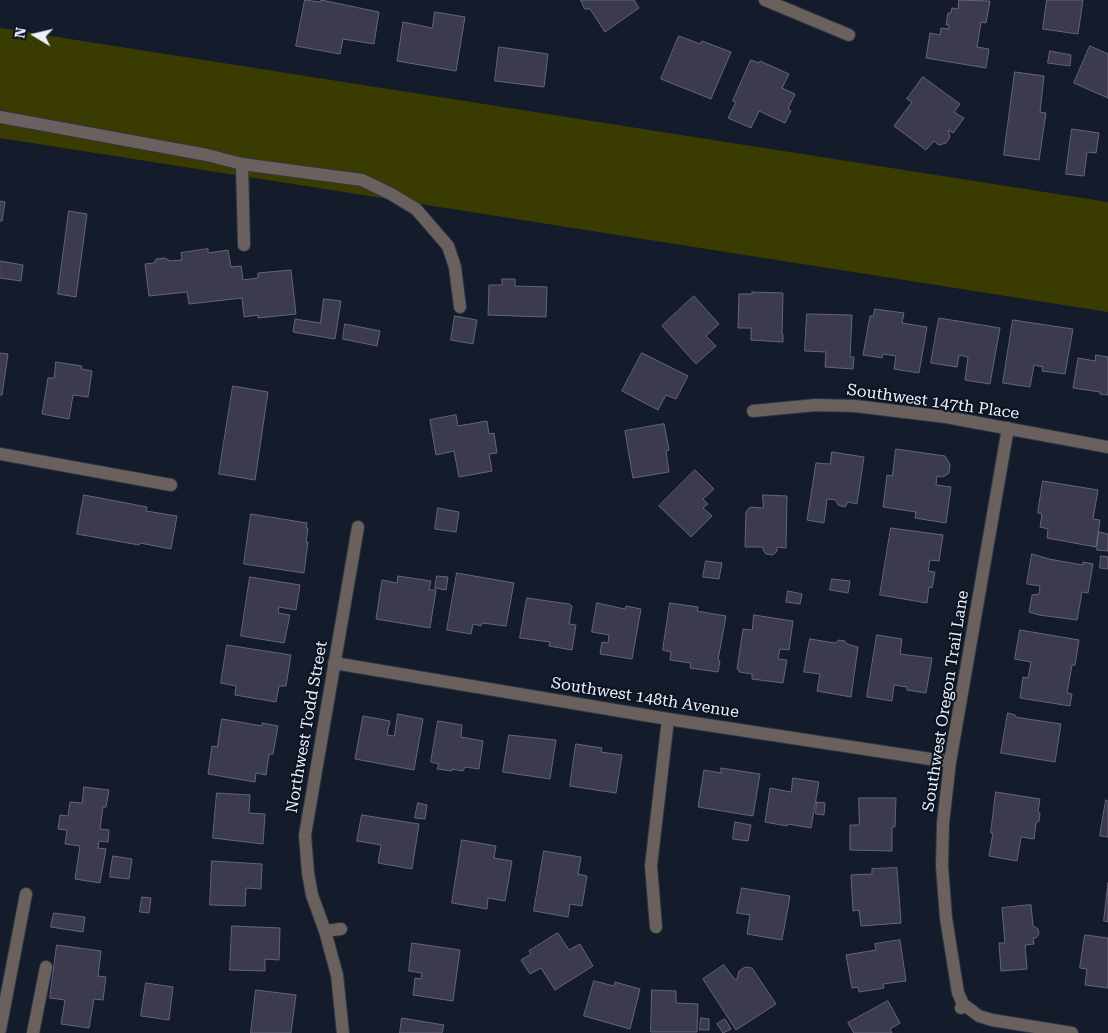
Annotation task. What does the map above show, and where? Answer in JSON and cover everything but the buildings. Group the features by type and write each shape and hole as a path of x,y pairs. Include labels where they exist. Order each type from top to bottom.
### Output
{"street":[{"path":"765,0 849,36"},
{"path":"0,117 207,154 242,164 362,180 416,209 448,246 456,267 460,307"},
{"path":"242,164 244,245"},
{"name":"Southwest 147th Place","path":"754,411 816,405 855,406 946,417 1108,446"},
{"name":"Southwest Oregon Trail Lane","path":"1008,428 950,762 942,866 946,918 954,972 962,1006 979,1016 992,1020 1072,1033"},
{"path":"0,454 172,485"},
{"name":"Northwest Todd Street","path":"343,1033 337,975 325,931 312,895 308,874 305,835 358,528"},
{"name":"Southwest 148th Avenue","path":"334,663 668,719 950,762"},
{"path":"656,927 651,866 668,719"},
{"path":"0,1030 26,894"},
{"path":"325,931 341,929"},
{"path":"33,1033 46,967"}],"shaded area":[{"path":"0,28 1108,202 1108,312 0,138"}]}
